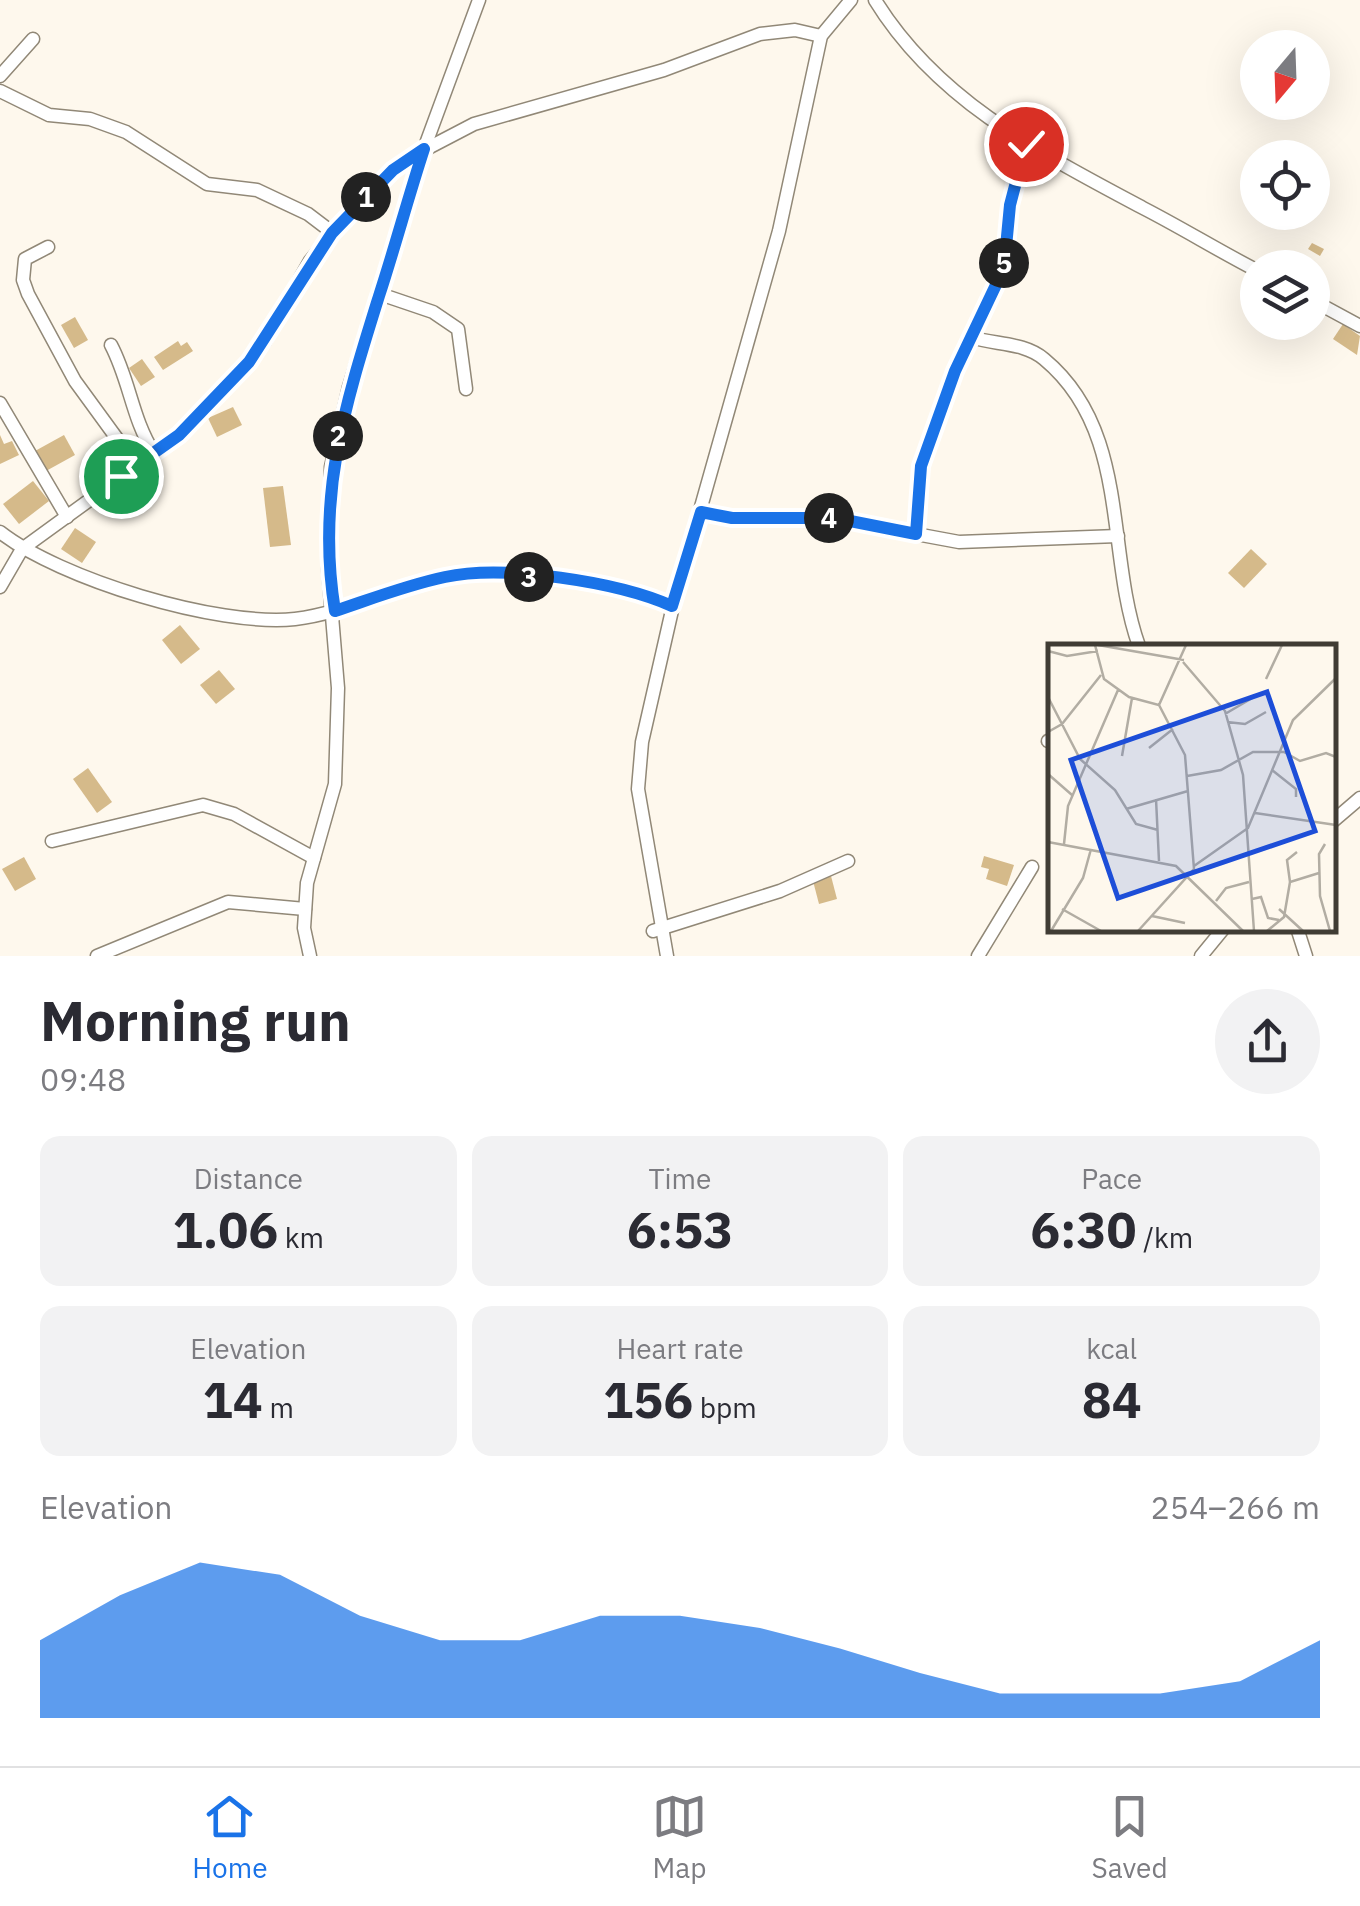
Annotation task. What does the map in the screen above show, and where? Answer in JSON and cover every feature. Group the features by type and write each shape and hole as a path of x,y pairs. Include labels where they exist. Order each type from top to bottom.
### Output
{"street":[{"path":"310,956 305,909 314,858 335,784 338,688 335,611 328,568 332,467 349,388 424,149 480,0"},
{"path":"667,956 658,930 638,788 642,742 672,606 774,250 821,36 851,0"},
{"path":"875,0 934,76 1026,144 1240,261"},
{"path":"0,587 22,549 179,435 249,362 332,233 393,170 424,149 474,124 664,70 760,34 795,30 821,36"},
{"path":"0,76 33,39"},
{"path":"0,91 49,115 90,119 126,132 154,154 207,184 257,190 308,214 332,233"},
{"path":"916,534 921,466 1004,268 1010,205 1026,144"},
{"path":"48,247 25,259 23,280 28,294 75,380 136,466"},
{"path":"380,294 433,312 458,329 466,389"},
{"path":"1330,310 1360,326"},
{"path":"972,337 1021,346 1044,358 1092,424 1110,472 1140,644"},
{"path":"111,345 129,379 138,429 154,453"},
{"path":"0,403 67,518"},
{"path":"701,512 732,518 835,518 958,542 1118,536"},
{"path":"0,532 22,549 95,580 214,614 292,619 335,611 449,576 500,575 616,586 672,606"},
{"path":"1335,819 1360,798"},
{"path":"52,840 203,805 234,814 314,858"},
{"path":"658,930 780,891 848,860"},
{"path":"978,956 1032,868"},
{"path":"97,956 228,902 305,909"},
{"path":"1202,956 1222,931"},
{"path":"1297,931 1306,956"}],"building":[{"path":"1312,243 1324,249 1310,250"},
{"path":"75,317 88,340 74,348 61,325"},
{"path":"1343,324 1360,336 1357,355 1333,339"},
{"path":"178,341 181,346 187,342 193,351 163,370 154,357"},
{"path":"142,359 155,377 141,386 129,368"},
{"path":"233,407 242,425 217,437 208,418"},
{"path":"0,435 4,444 12,441 19,455 0,464"},
{"path":"64,435 75,455 46,471 35,451"},
{"path":"33,481 49,501 19,524 3,504"},
{"path":"283,486 291,545 270,547 263,488"},
{"path":"75,528 96,542 82,563 61,549"},
{"path":"1251,549 1267,564 1244,588 1228,573"},
{"path":"180,625 200,649 181,664 162,640"},
{"path":"219,670 235,689 216,704 200,685"},
{"path":"88,768 112,802 97,813 73,779"},
{"path":"984,856 1014,865 1007,886 986,879 989,869 981,867"},
{"path":"24,857 36,879 15,891 2,869"},
{"path":"831,876 837,899 819,904 813,881"}],"route":[{"path":"121,476 179,435 249,362 310,261 332,233 393,170 424,149 349,388 332,467 328,568 335,611 449,576 500,575 616,586 672,606 701,512 732,518 835,518 916,534 921,466 955,371 1004,268 1010,205 1026,144"}]}
